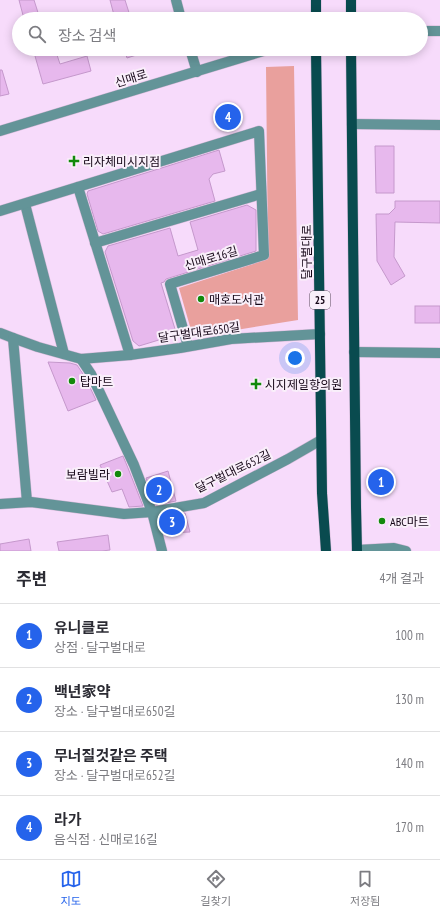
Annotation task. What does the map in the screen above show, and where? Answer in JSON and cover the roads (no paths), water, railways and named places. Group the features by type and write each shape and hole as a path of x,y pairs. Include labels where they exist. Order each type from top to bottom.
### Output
{"main road":[{"path":"316,0 316,12"},
{"path":"351,0 351,12"},
{"name":"달구벌대로","path":"316,56 322,493 326,551"},
{"path":"351,56 357,551"}],"street":[{"path":"176,0 179,12"},
{"path":"428,31 440,31"},
{"path":"192,56 197,72"},
{"name":"신매로","path":"0,131 248,56"},
{"path":"352,124 440,125"},
{"name":"신매로16길","path":"0,211 260,131 264,255 170,284 188,346"},
{"path":"78,187 130,354"},
{"path":"95,243 261,194"},
{"path":"25,204 64,354"},
{"name":"달구벌대로650길","path":"0,333 38,347 81,359 130,354 231,339 320,334"},
{"path":"13,338 27,502"},
{"path":"354,352 440,353"},
{"path":"81,359 91,374 134,465 152,512 162,551"},
{"name":"달구벌대로652길","path":"0,504 31,502 124,514 152,512 204,503 321,440"},
{"path":"357,551 394,548 406,551"}],"place":[{"name":"라가","path":"228,117"},
{"name":"리자체미시지점","path":"74,161"},
{"name":"매호도서관","path":"201,299"},
{"name":"탑마트","path":"72,381"},
{"name":"시지제일항의원","path":"256,384"},
{"name":"보람빌라","path":"118,474"},
{"name":"유니클로","path":"381,482"},
{"name":"백년家약","path":"159,490"},
{"name":"ABC마트","path":"382,521"},
{"name":"무너질것같은 주택","path":"172,522"}]}
